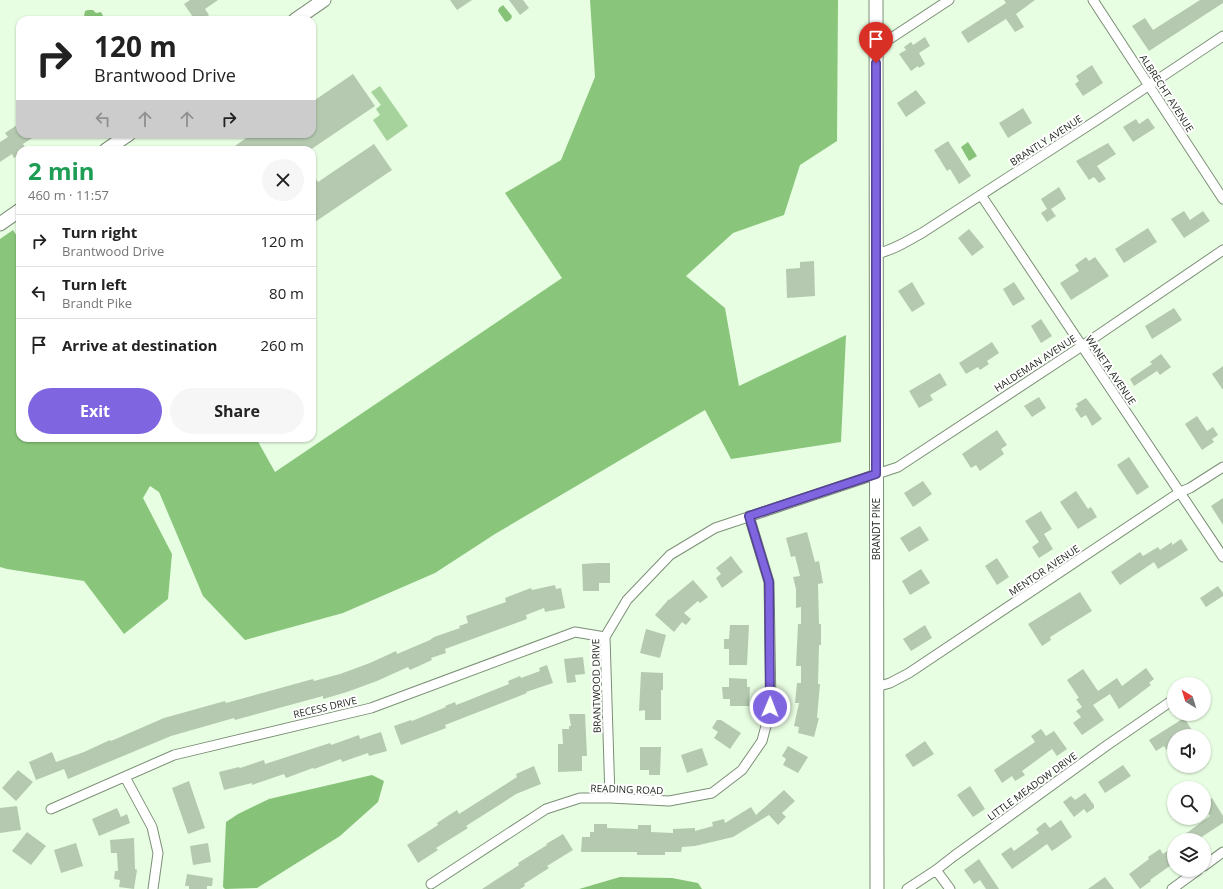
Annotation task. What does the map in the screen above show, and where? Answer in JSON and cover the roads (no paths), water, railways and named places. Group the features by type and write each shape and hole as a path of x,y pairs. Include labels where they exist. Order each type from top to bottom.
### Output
{"main road":[{"path":"301,16 324,0"},
{"name":"BRANDT PIKE","path":"876,0 877,889"},
{"path":"112,146 123,138"},
{"path":"0,224 16,213"}],"street":[{"path":"876,48 949,0"},
{"name":"ALBRECHT AVENUE","path":"1092,0 1223,199"},
{"name":"BRANTLY AVENUE","path":"876,254 898,246 981,196 1223,36"},
{"name":"WANETA AVENUE","path":"981,196 1223,557"},
{"name":"HALDEMAN AVENUE","path":"876,474 898,467 1082,346 1223,250"},
{"name":"MENTOR AVENUE","path":"876,687 890,683 909,673 1180,492 1190,488 1223,467"},
{"name":"BRANTWOOD DRIVE","path":"610,798 605,637 627,600 670,555 715,528 876,474"},
{"name":"READING ROAD","path":"432,884 546,809 580,798 669,801 712,793 742,770 762,741 770,707 769,582 749,516"},
{"name":"RECESS DRIVE","path":"52,809 174,755 371,708 575,632 605,637"},
{"name":"LITTLE MEADOW DRIVE","path":"907,889 936,870 1106,746 1167,704"},
{"path":"125,777 152,827 158,853 153,889"},
{"path":"1211,861 1223,852"},
{"path":"936,870 950,889"},
{"path":"1172,889 1188,877"}]}
